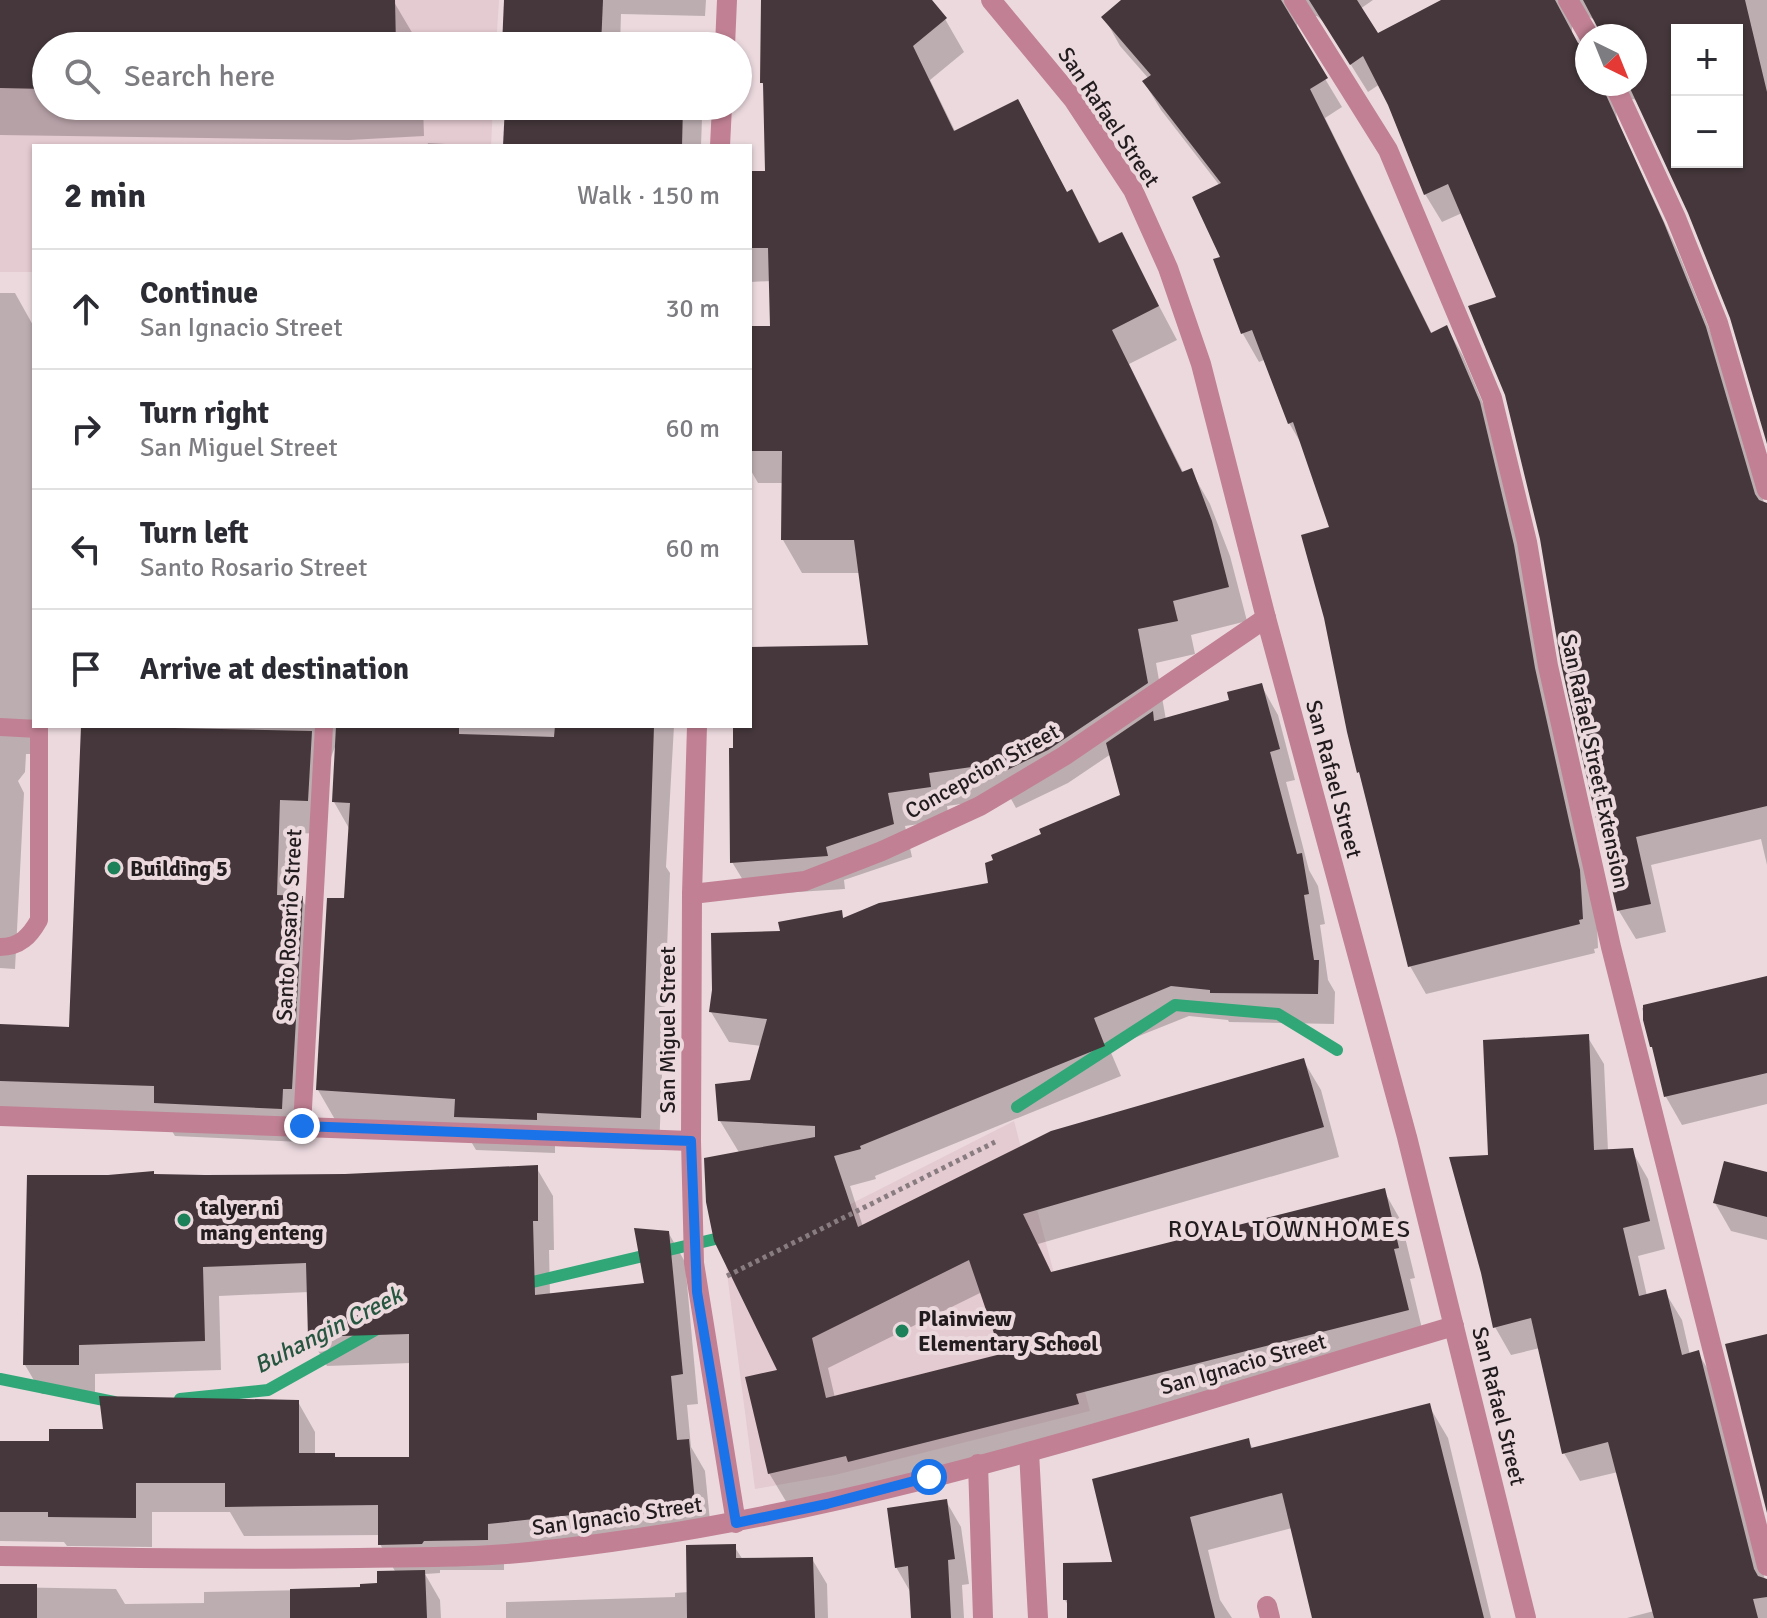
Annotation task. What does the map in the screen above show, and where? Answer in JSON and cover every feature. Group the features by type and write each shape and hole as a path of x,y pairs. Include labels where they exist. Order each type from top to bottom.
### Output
{"street":[{"path":"726,32 727,0"},
{"name":"San Rafael Street","path":"991,0 1073,99 1133,190 1168,268 1201,364 1266,618 1407,1137 1526,1618"},
{"name":"San Rafael Street Extension","path":"1294,0 1388,150 1492,398 1527,542 1548,666 1611,947 1767,1566"},
{"path":"1568,0 1582,24"},
{"path":"1620,96 1676,218 1718,323 1767,490"},
{"path":"720,144 721,120"},
{"name":"Concepcion Street","path":"692,894 805,881 882,851 980,806 1064,756 1266,618"},
{"name":"San Miguel Street","path":"697,728 692,894 694,1263 736,1523"},
{"path":"0,1116 691,1141"},
{"name":"San Ignacio Street","path":"0,1556 288,1559 457,1556 541,1551 736,1523 827,1504 1029,1452 1454,1326"},
{"path":"1029,1452 1038,1618"},
{"path":"978,1464 983,1618"}],"lane":[{"path":"0,727 32,727"},
{"path":"0,947 29,938 39,920 38,728"},
{"name":"Santo Rosario Street","path":"302,1126 324,728"}],"path":[{"path":"741,1269 995,1142"}],"shaded area":[{"path":"0,0 499,0 497,32 32,32 32,120 492,120 491,144 32,144 32,272 0,272"},
{"name":"Plainview Elementary School","path":"1014,1121 1090,1411 835,1475 755,1489 724,1250 780,1240"}],"building":[{"path":"0,0 395,0 396,32 32,32 32,89 0,88"},
{"path":"504,0 603,0 602,32 503,32"},
{"path":"761,0 932,0 947,18 913,46 954,131 1018,99 1067,192 1072,189 1099,243 1122,232 1159,306 1112,330 1182,472 1192,468 1212,521 1229,587 1173,601 1178,621 1138,629 1148,683 1048,750 995,776 993,764 929,773 931,787 888,793 894,824 826,847 828,856 730,863 729,748 733,748 733,728 752,728 752,647 868,645 854,540 781,540 782,451 752,451 752,326 770,326 768,248 752,248 752,171 765,171 763,83 760,83"},
{"path":"1121,0 1281,0 1328,78 1310,89 1431,333 1447,325 1480,402 1514,545 1535,668 1580,870 1583,919 1579,920 1580,924 1408,967 1357,773 1324,618 1301,535 1329,527 1293,422 1288,424 1252,330 1241,334 1213,259 1220,257 1192,197 1221,183 1142,81 1151,75 1101,17"},
{"path":"1309,0 1357,0 1378,33 1441,0 1555,0 1575,37 1575,96 1606,96 1664,223 1706,327 1755,494 1767,503 1767,806 1636,837 1651,904 1617,911 1561,664 1540,539 1505,395 1468,306 1496,297 1448,184 1424,195 1388,105 1363,56 1350,65"},
{"path":"1583,0 1745,0 1767,92 1767,444 1730,318 1688,213 1634,96 1647,96 1647,24 1596,24"},
{"path":"504,120 683,120 682,144 503,144"},
{"path":"1262,683 1280,749 1270,752 1297,854 1302,853 1309,894 1304,895 1314,960 1319,960 1318,994 1210,993 1210,990 1171,986 1094,1018 1105,1046 860,1146 861,1149 834,1156 858,1227 1051,1131 1304,1058 1324,1127 1023,1214 1051,1272 1385,1188 1399,1248 1394,1249 1409,1310 1076,1394 1079,1404 848,1462 846,1456 768,1474 745,1377 777,1370 714,1241 706,1202 704,1158 815,1137 815,1126 718,1121 715,1084 750,1080 767,1019 709,1012 712,990 711,933 780,931 778,922 842,910 843,918 879,903 988,883 985,863 993,860 991,855 1041,834 1039,829 1120,795 1106,743 1153,711 1154,721 1229,700 1227,692","holes":["969,1260 1001,1354 826,1398 812,1338"]},
{"path":"81,728 312,731 308,801 280,800 277,895 303,896 292,1089 283,1089 282,1109 154,1103 154,1086 0,1081 0,1024 69,1027"},
{"path":"336,728 459,728 459,734 554,737 555,728 654,728 641,1118 537,1113 537,1120 454,1117 455,1099 316,1090 327,898 344,898 350,803 332,802"},
{"path":"1767,976 1767,1073 1664,1097 1643,1020 1643,1005"},
{"path":"1589,1034 1594,1150 1633,1148 1650,1221 1623,1228 1639,1296 1666,1289 1682,1355 1699,1350 1754,1569 1758,1576 1767,1579 1767,1597 1753,1599 1758,1618 1654,1618 1608,1442 1562,1454 1531,1318 1493,1328 1449,1157 1488,1155 1483,1040"},
{"path":"1724,1161 1767,1172 1767,1217 1713,1203"},
{"path":"538,1165 538,1221 533,1221 535,1295 644,1283 634,1228 669,1231 683,1374 671,1376 677,1440 689,1439 695,1502 488,1524 488,1540 378,1545 378,1505 225,1507 225,1483 136,1483 136,1518 48,1517 48,1512 0,1512 0,1441 49,1441 49,1429 103,1429 99,1396 299,1400 299,1453 335,1453 335,1457 409,1457 409,1334 308,1337 306,1263 203,1267 205,1341 79,1345 79,1365 23,1365 27,1175 108,1175 154,1171 154,1174 205,1175 345,1174"},
{"path":"1767,1334 1767,1513 1725,1344"},
{"path":"1430,1403 1484,1618 1312,1618 1282,1493 1190,1517 1215,1618 1067,1618 1067,1600 1063,1600 1063,1563 1112,1562 1092,1479 1249,1438 1251,1448"},
{"path":"947,1499 955,1559 948,1560 951,1618 911,1618 908,1566 895,1568 887,1508"},
{"path":"736,1544 736,1558 813,1557 815,1618 687,1618 686,1545"},
{"path":"425,1570 427,1618 290,1618 290,1589 360,1587 360,1584 377,1583 377,1571"},
{"path":"0,1584 37,1584 37,1618 0,1618"}],"waterway":[{"name":"Buhangin Creek","path":"1017,1107 1175,1005 1278,1014 1337,1050"},
{"name":"Buhangin Creek","path":"520,1285 728,1236"},
{"name":"Buhangin Creek","path":"180,1399 268,1390 377,1329"},
{"name":"Buhangin Creek","path":"0,1379 114,1402"}],"place":[{"name":"Building 5","path":"114,868"},
{"name":"talyer ni mang enteng","path":"184,1220"},
{"name":"Plainview Elementary School","path":"902,1331"}],"district":[{"name":"ROYAL TOWNHOMES","path":"1290,1229"}],"route":[{"path":"302,1126 691,1141 697,1292 736,1523 827,1504 929,1477"}]}
